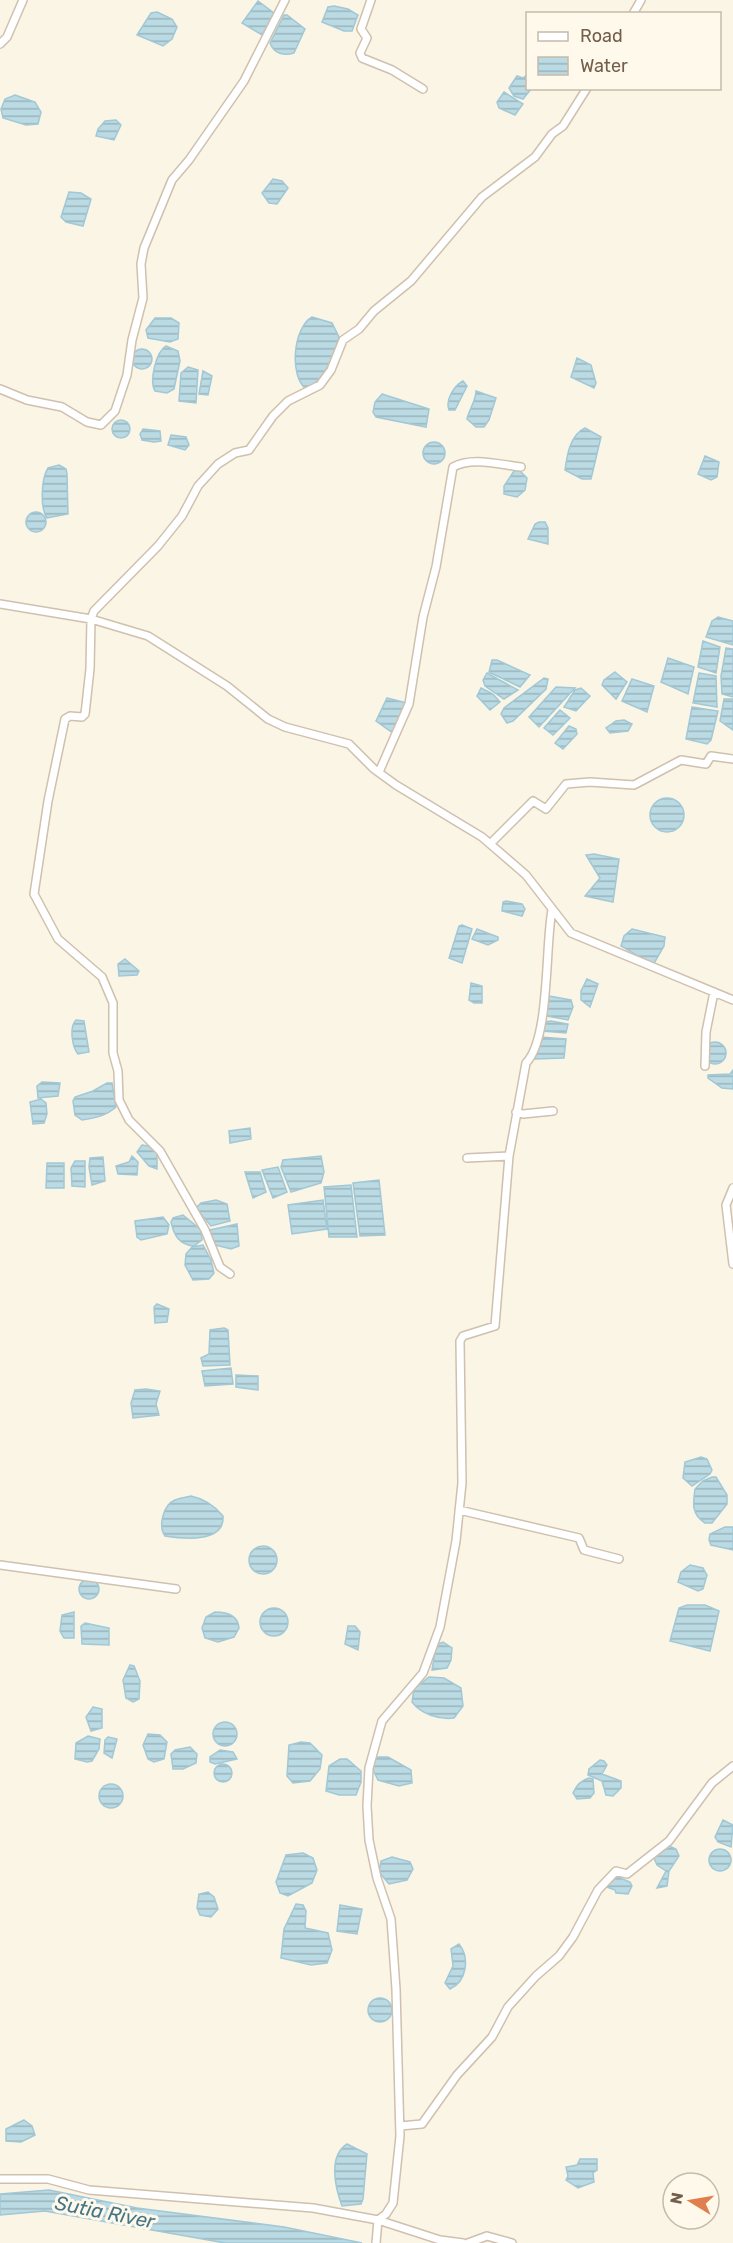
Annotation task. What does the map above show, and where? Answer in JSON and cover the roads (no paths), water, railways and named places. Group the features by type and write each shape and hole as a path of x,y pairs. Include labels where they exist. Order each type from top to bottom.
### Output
{"street":[{"path":"0,44 7,37 23,0"},
{"path":"0,389 27,400 62,407 87,422 101,425 108,421 115,411 127,375 132,340 143,298 141,264 144,248 172,180 189,160 244,81 285,0"},
{"path":"368,1 361,29 367,38 360,52 362,58 392,70 423,89"},
{"path":"230,1274 220,1267 205,1230 160,1151 129,1120 119,1100 118,1071 113,1042 113,1003 102,977 58,939 34,894 48,801 65,719 70,716 82,717 85,714 90,669 91,619 94,611 158,546 178,521 198,486 210,472 235,453 249,450 273,416 288,402 321,385 331,370 342,340 359,329 374,310 411,281 482,197 535,157 552,134 563,126 586,90"},
{"path":"379,772 410,704 423,617 436,567 453,467 477,462 521,467"},
{"path":"0,604 91,619 148,636 227,686 268,719 285,727 349,744 379,772 490,844 526,875 571,933 733,1000"},
{"path":"490,844 533,801 546,809 566,784 590,782 634,785 681,760 706,764 711,756 733,759"},
{"path":"376,2243 378,2220 386,2214 393,2203 400,2126 391,1919 377,1878 369,1840 367,1806 369,1768 382,1721 423,1673 440,1628 462,1483 460,1341 463,1336 495,1326 509,1156 526,1063 533,1056 544,1004 545,959 552,910"},
{"path":"705,1066 706,1032 714,992"},
{"path":"516,1112 523,1114 553,1111"},
{"path":"467,1158 509,1156"},
{"path":"733,1188 726,1204 733,1264"},
{"path":"459,1510 579,1538 584,1550 619,1559"},
{"path":"0,1565 176,1589"},
{"path":"400,2126 422,2124 457,2074 492,2037 508,2007 536,1976 559,1956 573,1936 598,1890 616,1871 627,1874 653,1856 669,1841 712,1783 733,1766"},
{"path":"0,2178 48,2179 89,2190 314,2208 378,2220 440,2240 463,2243"},
{"path":"468,2243 487,2236 512,2243"}],"water":[{"path":"258,1 274,13 262,35 242,23"},
{"path":"328,7 348,9 358,15 352,31 344,31 322,22"},
{"path":"157,12 172,19 177,27 172,39 163,46 137,35 151,13"},
{"path":"284,15 305,29 294,53 290,54 277,52 270,43"},
{"path":"517,76 523,78 526,76 526,90 530,90 523,99 514,96 509,88"},
{"path":"504,92 523,104 515,115 499,108 497,102"},
{"path":"15,95 35,102 41,112 38,124 26,125 3,118 1,109 5,99"},
{"path":"116,120 121,125 114,140 96,136 98,129 105,121"},
{"path":"273,179 282,181 288,188 277,204 269,203 262,193"},
{"path":"69,192 81,193 91,199 83,226 66,222 61,217"},
{"path":"312,317 332,323 339,337 324,374 306,389 297,374 295,363 297,341 306,323"},
{"path":"155,318 171,318 179,323 178,339 170,342 148,338 146,330"},
{"path":"166,346 178,351 180,361 174,389 167,393 155,391 153,386 153,374 157,360"},
{"path":"138,349 146,349 152,355 152,363 146,369 138,369 132,363 132,355"},
{"path":"577,358 591,365 596,383 594,388 571,377"},
{"path":"188,367 198,370 196,403 179,401 181,373"},
{"path":"203,371 212,376 208,395 199,394"},
{"path":"463,381 467,386 455,410 449,410 448,402 451,394"},
{"path":"476,391 496,398 489,420 484,427 476,427 467,419"},
{"path":"382,394 429,409 426,427 376,417 373,412 375,402"},
{"path":"121,420 127,423 130,429 127,435 121,438 115,435 112,429 115,423"},
{"path":"585,428 601,437 591,479 582,479 565,470 573,440"},
{"path":"143,429 160,431 161,441 142,440 140,434"},
{"path":"171,435 186,437 189,445 185,450 168,445"},
{"path":"434,442 442,445 445,453 442,461 434,464 426,461 423,453 426,445"},
{"path":"705,456 719,462 717,477 711,480 698,474"},
{"path":"59,465 66,469 67,474 68,514 47,518 42,501 44,479 48,468"},
{"path":"519,470 527,478 525,490 517,497 504,494 504,486 514,471"},
{"path":"36,512 43,515 46,522 43,529 36,532 29,529 26,522 29,515"},
{"path":"545,522 548,528 548,544 528,539 535,524"},
{"path":"718,617 733,621 733,645 706,637 712,621"},
{"path":"703,641 720,647 716,673 698,667"},
{"path":"726,648 733,649 733,697 722,694 721,676"},
{"path":"668,658 694,667 688,694 661,682"},
{"path":"492,660 497,660 530,675 520,687 489,672"},
{"path":"615,672 627,682 616,699 602,685 604,680"},
{"path":"487,673 518,690 504,699 485,686 483,680"},
{"path":"699,673 716,676 717,707 693,703"},
{"path":"544,678 548,679 546,689 513,721 507,723 501,714 504,708"},
{"path":"632,679 654,686 647,712 622,701"},
{"path":"556,687 575,688 539,727 529,717"},
{"path":"481,688 493,694 500,702 490,710 477,696"},
{"path":"581,688 590,696 576,711 564,707 575,690"},
{"path":"387,698 407,703 393,733 376,721"},
{"path":"724,699 733,699 733,730 720,721"},
{"path":"692,707 718,711 711,740 707,744 686,739"},
{"path":"560,710 570,718 553,735 544,728"},
{"path":"624,720 632,724 628,731 610,733 606,728 616,721"},
{"path":"569,726 576,729 577,734 563,749 555,743"},
{"path":"667,798 679,803 684,815 679,827 667,832 655,827 650,815 655,803"},
{"path":"594,854 619,859 613,902 585,896 600,878 586,855"},
{"path":"503,902 522,904 525,909 522,916 502,911"},
{"path":"459,926 472,929 462,963 449,958"},
{"path":"477,929 498,937 498,940 488,945 472,939"},
{"path":"632,929 665,937 664,946 653,965 621,946 624,936"},
{"path":"125,959 139,971 137,975 119,976 118,964"},
{"path":"587,979 598,984 590,1007 581,1000 581,991"},
{"path":"471,983 482,986 482,1003 469,1000"},
{"path":"549,996 571,1000 573,1007 568,1020 546,1016"},
{"path":"76,1020 84,1021 89,1052 78,1054 74,1047 72,1032"},
{"path":"543,1022 568,1024 566,1033 542,1031"},
{"path":"540,1037 566,1039 564,1058 535,1059"},
{"path":"711,1042 719,1042 726,1049 726,1057 719,1064 711,1064 704,1057 704,1049"},
{"path":"733,1070 733,1089 722,1088 708,1078 708,1075 730,1074"},
{"path":"42,1082 60,1083 58,1096 38,1098 37,1086"},
{"path":"112,1083 116,1107 104,1115 82,1120 75,1115 73,1101 75,1097"},
{"path":"41,1099 46,1103 47,1114 44,1123 33,1124 30,1102"},
{"path":"250,1128 251,1139 230,1143 229,1131"},
{"path":"142,1145 157,1152 157,1169 149,1166 137,1152"},
{"path":"132,1156 138,1162 137,1175 118,1174 116,1166 129,1162"},
{"path":"321,1156 324,1172 321,1183 291,1192 281,1167 283,1160"},
{"path":"103,1157 105,1181 92,1185 90,1158"},
{"path":"75,1161 85,1161 85,1187 72,1186 71,1168"},
{"path":"47,1163 64,1163 64,1188 46,1188"},
{"path":"278,1167 287,1192 273,1198 262,1170"},
{"path":"245,1172 260,1172 266,1192 253,1198"},
{"path":"379,1180 385,1235 360,1236 353,1183"},
{"path":"351,1185 357,1237 329,1237 324,1187"},
{"path":"216,1200 227,1204 230,1221 211,1226 197,1207 201,1203"},
{"path":"323,1200 327,1229 292,1234 288,1205"},
{"path":"183,1215 201,1230 202,1240 194,1246 184,1244 174,1231 171,1222 173,1218"},
{"path":"163,1217 169,1225 167,1234 141,1240 137,1237 135,1221"},
{"path":"237,1224 239,1246 231,1249 212,1244 208,1233 210,1230"},
{"path":"203,1245 211,1260 214,1273 209,1279 193,1280 185,1265 186,1254 192,1247"},
{"path":"157,1304 169,1309 167,1322 155,1323 154,1307"},
{"path":"224,1328 228,1330 230,1365 203,1366 201,1358 209,1354 210,1330"},
{"path":"231,1368 233,1384 205,1386 202,1371"},
{"path":"236,1375 258,1376 258,1390 236,1387"},
{"path":"135,1390 160,1391 156,1404 159,1415 133,1418 131,1403"},
{"path":"701,1457 707,1459 712,1470 710,1474 692,1486 683,1478 685,1462"},
{"path":"716,1477 727,1495 727,1504 712,1523 705,1523 695,1512 695,1489 703,1481"},
{"path":"191,1496 205,1501 216,1509 223,1516 222,1525 211,1535 202,1537 165,1536 162,1522 167,1506 175,1500"},
{"path":"725,1527 733,1527 733,1550 711,1545 709,1540 710,1534"},
{"path":"263,1546 273,1550 277,1560 273,1570 263,1574 253,1570 249,1560 253,1550"},
{"path":"690,1565 703,1568 707,1575 703,1589 698,1591 678,1582 681,1572"},
{"path":"89,1579 96,1582 99,1589 96,1596 89,1599 82,1596 79,1589 82,1582"},
{"path":"687,1605 705,1605 719,1611 710,1651 670,1641 679,1608"},
{"path":"274,1608 284,1612 288,1622 284,1632 274,1636 264,1632 260,1622 264,1612"},
{"path":"74,1612 74,1638 64,1638 60,1631 62,1615"},
{"path":"215,1612 228,1614 237,1620 239,1628 234,1637 218,1642 205,1638 202,1628 206,1617"},
{"path":"85,1623 109,1628 109,1645 82,1644 81,1626"},
{"path":"348,1626 355,1626 360,1632 358,1650 345,1644"},
{"path":"443,1642 452,1648 451,1660 447,1668 432,1670 436,1645"},
{"path":"130,1665 134,1666 140,1681 139,1699 133,1702 126,1698 123,1680"},
{"path":"429,1677 444,1678 461,1688 463,1706 454,1718 431,1715 420,1710 412,1702 414,1689"},
{"path":"93,1707 102,1709 102,1728 91,1731 86,1717"},
{"path":"225,1722 230,1723 236,1729 236,1739 230,1745 225,1746 220,1745 214,1739 213,1734 214,1729 220,1723"},
{"path":"148,1734 160,1735 167,1742 164,1759 154,1762 148,1759 143,1745"},
{"path":"88,1736 100,1739 99,1749 92,1761 75,1759 76,1743"},
{"path":"108,1737 117,1739 112,1758 104,1753 105,1740"},
{"path":"301,1742 310,1743 322,1755 320,1769 310,1781 293,1783 287,1776 289,1745"},
{"path":"190,1747 197,1754 196,1763 183,1769 173,1769 171,1754 175,1750"},
{"path":"220,1750 233,1752 237,1759 215,1764 210,1762 210,1757"},
{"path":"375,1757 388,1757 411,1770 412,1783 399,1786 378,1780 373,1770"},
{"path":"340,1759 347,1759 361,1771 361,1782 356,1795 339,1795 326,1791 329,1766"},
{"path":"600,1760 607,1765 602,1774 621,1781 621,1788 613,1796 606,1795 602,1781 588,1775 589,1769"},
{"path":"223,1764 229,1767 232,1773 229,1779 223,1782 217,1779 214,1773 217,1767"},
{"path":"589,1778 593,1779 594,1793 590,1798 577,1799 573,1793 574,1790 581,1782"},
{"path":"111,1784 116,1785 122,1791 122,1801 116,1807 111,1808 106,1807 100,1801 99,1796 100,1791 106,1785"},
{"path":"723,1820 733,1825 731,1847 718,1842 715,1837"},
{"path":"669,1846 676,1849 679,1856 669,1871 667,1886 657,1888 666,1871 657,1865 654,1858"},
{"path":"720,1849 728,1852 731,1860 728,1868 720,1871 712,1868 709,1860 712,1852"},
{"path":"303,1853 313,1858 317,1870 312,1883 288,1896 280,1893 276,1882 286,1855"},
{"path":"392,1857 410,1862 413,1869 407,1880 389,1884 379,1872 381,1861"},
{"path":"618,1877 630,1882 632,1886 628,1894 616,1893 615,1890 604,1886"},
{"path":"208,1892 214,1897 218,1909 211,1917 200,1915 197,1908 199,1894"},
{"path":"296,1904 303,1905 306,1911 305,1928 328,1933 332,1950 327,1963 311,1965 281,1958 284,1929"},
{"path":"340,1905 362,1909 357,1934 337,1931"},
{"path":"459,1944 465,1956 465,1969 460,1981 450,1989 445,1983 453,1966 451,1949"},
{"path":"380,1998 388,2002 392,2010 388,2018 380,2022 372,2018 368,2010 372,2002"},
{"path":"24,2120 32,2126 35,2135 21,2142 6,2141 6,2129"},
{"path":"347,2144 367,2154 361,2204 342,2206 335,2181 335,2164 341,2149"},
{"path":"580,2159 597,2159 597,2170 593,2173 594,2182 578,2188 566,2180 568,2176 566,2167 577,2165"},
{"name":"Sutia River","path":"49,2190 137,2208 284,2227 362,2243 225,2243 45,2211 0,2215 0,2194"}]}
